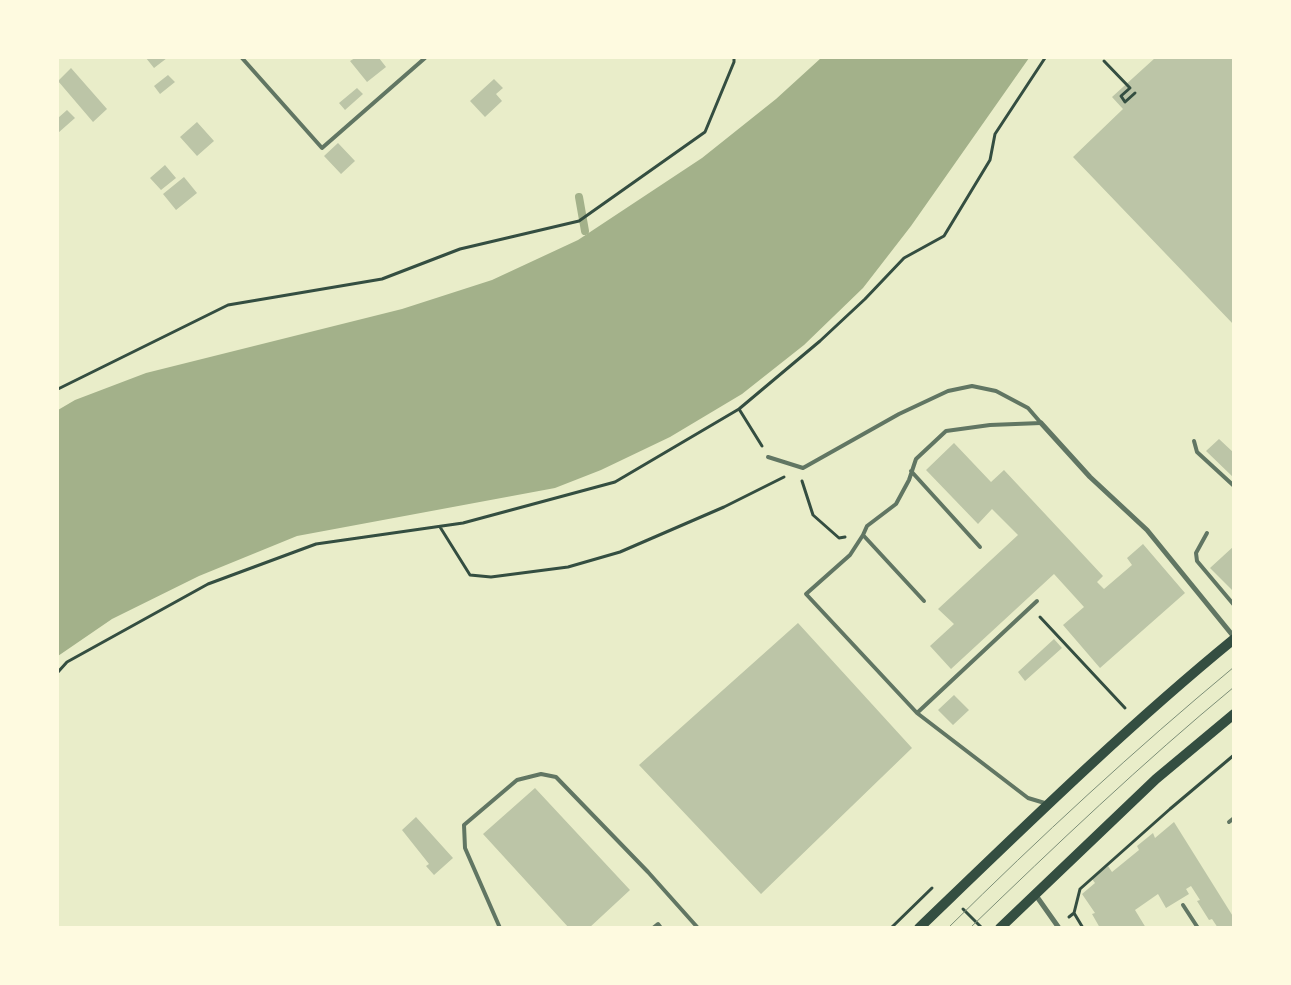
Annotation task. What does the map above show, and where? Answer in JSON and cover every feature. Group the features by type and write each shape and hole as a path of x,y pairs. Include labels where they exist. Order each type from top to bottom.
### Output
{"main road":[{"path":"919,928 1048,804 1193,672 1234,638"},
{"path":"1000,928 1156,779 1234,714"}],"street":[{"path":"1041,423 1090,477 1147,530 1234,638"},
{"path":"1035,894 1058,927"}],"lane":[{"path":"242,58 322,148 425,58"},
{"path":"768,457 803,468 899,414 948,391 972,386 996,390 1028,408 1041,423"},
{"path":"1041,423 946,431 916,459 896,504 867,526 850,555 806,594 917,713 1028,798 1048,804"},
{"path":"1194,441 1197,452 1234,486"},
{"path":"912,471 980,546"},
{"path":"1207,533 1196,554 1197,561 1234,605"},
{"path":"863,535 924,601"},
{"path":"917,713 1037,601"},
{"path":"500,928 465,848 464,825 517,780 541,774 556,777 648,872 698,928"},
{"path":"1229,822 1234,818"},
{"path":"1183,905 1198,928"},
{"path":"653,928 658,924 662,928"}],"path":[{"path":"58,389 228,305 382,279 460,249 579,221 705,132 734,58"},
{"path":"58,672 67,662 208,584 316,544 464,523 615,482 740,409 865,299 904,258 944,236 990,160 995,134 1045,58"},
{"path":"1104,61 1130,88 1120,96 1125,102 1135,93"},
{"path":"740,409 768,457"},
{"path":"440,527 470,575 491,578 568,567 620,552 724,507 803,468"},
{"path":"803,468 802,480 813,515 839,538 863,535"},
{"path":"1031,607 1126,708"},
{"path":"1058,927 1074,912 1080,889 1234,755"},
{"path":"1074,912 1083,928"}],"shaded area":[{"path":"821,58 1029,58 911,226 863,288 804,345 742,394 670,437 601,470 555,488 297,536 199,576 112,619 58,656 58,410 75,400 146,373 402,309 492,280 578,240 702,158 776,99"}],"building":[{"path":"146,58 167,58 154,68"},
{"path":"355,58 379,58 386,67 367,82 350,61"},
{"path":"1155,58 1234,58 1234,325 1073,157 1123,109 1112,97"},
{"path":"71,68 107,109 93,122 58,81"},
{"path":"168,75 175,82 160,94 154,86"},
{"path":"494,79 503,88 496,94 502,101 485,117 470,101"},
{"path":"357,88 363,94 345,110 339,103"},
{"path":"67,110 75,118 58,133 58,118"},
{"path":"197,122 214,141 197,156 180,137"},
{"path":"338,143 355,161 341,174 324,156"},
{"path":"165,165 176,178 161,190 150,178"},
{"path":"184,177 197,193 176,210 163,194"},
{"path":"1219,439 1234,453 1234,478 1206,451"},
{"path":"954,443 991,482 1004,470 1103,576 1097,582 1104,589 1132,565 1127,558 1143,544 1185,593 1100,668 1063,625 1084,607 1054,574 951,669 930,646 954,624 938,609 1018,535 992,509 978,524 926,470"},
{"path":"1234,546 1234,592 1210,568"},
{"path":"798,623 912,748 761,894 639,765"},
{"path":"1054,639 1062,648 1025,681 1018,672"},
{"path":"954,695 969,710 953,725 938,710"},
{"path":"535,788 630,890 589,928 569,928 483,834"},
{"path":"416,817 453,858 434,875 426,866 429,864 402,830"},
{"path":"1174,822 1234,918 1234,928 1218,928 1212,919 1209,920 1197,901 1200,900 1191,886 1186,889 1189,894 1166,908 1158,894 1135,910 1146,928 1100,928 1092,914 1095,913 1082,894 1095,883 1092,879 1108,866 1112,872 1139,850 1137,846 1153,833 1155,838"}],"waterway":[{"path":"579,197 585,231"}],"tram line":[{"path":"948,928 1017,860 1088,795 1234,667"},
{"path":"970,928 1067,835 1234,687"}]}
